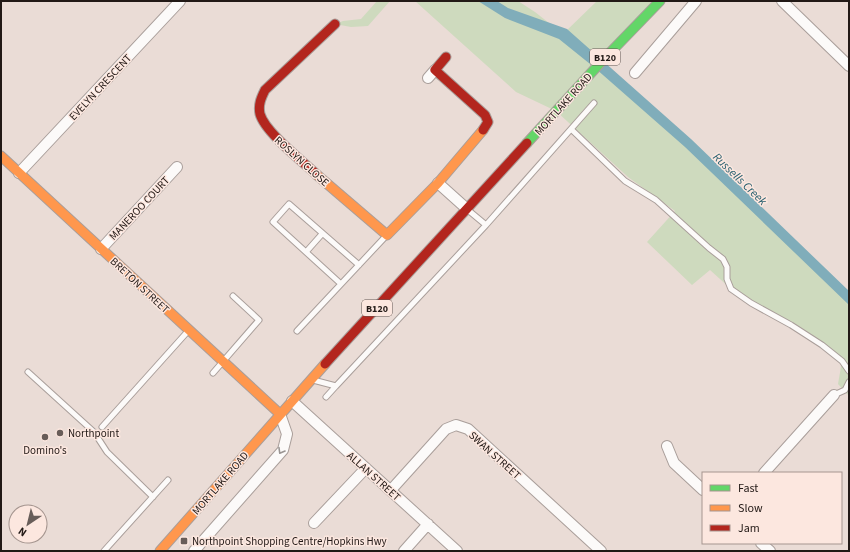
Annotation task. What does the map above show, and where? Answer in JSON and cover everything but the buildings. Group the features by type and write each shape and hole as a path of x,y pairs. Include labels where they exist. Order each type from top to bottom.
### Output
{"street":[{"name":"EVELYN CRESCENT","path":"19,173 180,1"},
{"name":"MORTLAKE ROAD","path":"160,551 311,379 602,61 660,1"},
{"path":"634,73 696,1"},
{"path":"782,1 849,66"},
{"name":"ROSLYN CLOSE","path":"335,24 265,90 259,99 261,118 265,126 272,134 387,236"},
{"path":"428,78 446,57"},
{"path":"387,236 438,183 486,127 488,122 487,117 483,112 435,70"},
{"name":"BRETON STREET","path":"1,156 280,414"},
{"name":"MANEROO COURT","path":"101,249 177,167"},
{"path":"438,183 467,209"},
{"path":"765,472 834,395"},
{"name":"ALLAN STREET","path":"292,401 457,551"},
{"path":"194,551 283,450 287,434 280,414"},
{"name":"SWAN STREET","path":"391,490 446,428 456,425 468,430 601,551"},
{"path":"667,446 674,463 702,489"},
{"path":"314,523 366,468"},
{"path":"404,551 428,524"},
{"path":"762,544 770,551"}],"lane":[{"name":"MORTLAKE ROAD","path":"326,397 486,225 594,103"},
{"path":"571,129 625,181 656,200 709,248 723,258 727,267 727,279 731,289 751,303 791,325 822,345 842,361 849,371"},
{"path":"342,284 273,222 289,204 359,266"},
{"path":"467,209 486,225"},
{"path":"306,252 322,234"},
{"path":"297,331 387,236"},
{"path":"213,373 259,320 233,296"},
{"path":"102,427 189,330"},
{"path":"28,372 94,432 106,452 153,496"},
{"path":"311,379 336,386"},
{"path":"834,395 845,390 849,382"},
{"path":"104,551 168,480"}],"green space":[{"path":"377,1 390,1 368,26 351,27 335,24 343,21 361,19"},
{"path":"415,1 518,1 563,34 597,1 660,1 599,64 849,296 849,396 838,384 842,361 791,325 731,289 710,270 692,285 647,242 675,211 628,177 556,111 516,92"}],"water":[{"path":"478,1 497,1 508,8 567,29 691,139 849,291 849,305 685,147 595,68 559,39 505,18"}],"traffic: fast":[{"path":"527,143 602,61 660,1"}],"traffic: slow":[{"path":"317,175 387,235 438,183 483,130"},
{"path":"1,156 280,414"},
{"path":"160,551 325,364"}],"traffic: jam":[{"path":"317,175 276,138 263,121 259,111 261,99 265,90 335,24"},
{"path":"446,57 435,70 485,115 488,122 483,130"},
{"path":"325,364 527,143"}],"place":[{"name":"Northpoint","path":"60,433"},
{"name":"Domino's","path":"45,437"},
{"name":"Northpoint Shopping Centre/Hopkins Hwy","path":"184,541"}],"water label":[{"name":"Russells Creek","path":"740,179"}]}
